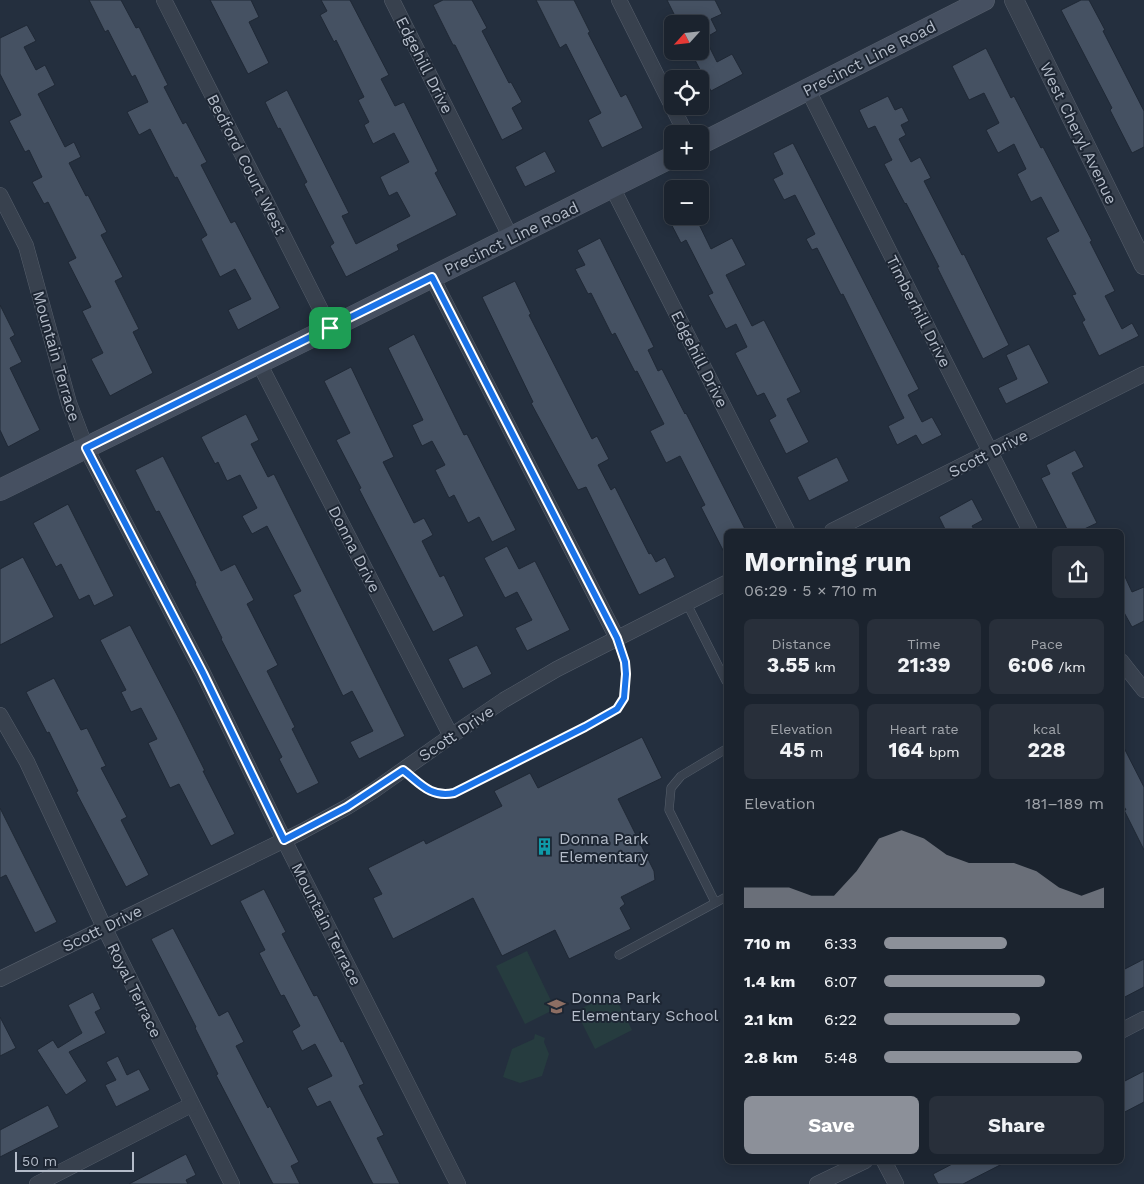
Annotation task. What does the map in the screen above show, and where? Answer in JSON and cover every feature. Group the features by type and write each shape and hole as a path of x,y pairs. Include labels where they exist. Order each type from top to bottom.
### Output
{"main road":[{"name":"Precinct Line Road","path":"709,140 984,0"},
{"name":"Precinct Line Road","path":"0,490 664,161"}],"street":[{"name":"Bedford Court West","path":"164,0 330,328"},
{"name":"Edgehill Drive","path":"392,0 511,238"},
{"path":"619,0 682,125"},
{"name":"West Cheryl Avenue","path":"1014,0 1144,265"},
{"name":"Timberhill Drive","path":"808,90 1029,529"},
{"name":"Edgehill Drive","path":"612,187 786,529"},
{"name":"Mountain Terrace","path":"0,195 26,246 69,403 86,448 203,673 284,840 458,1184"},
{"path":"432,277 617,638"},
{"name":"Donna Drive","path":"259,363 451,736"},
{"name":"Scott Drive","path":"836,529 1144,374"},
{"name":"Scott Drive","path":"0,979 284,840 347,807 504,700 557,668 724,584"},
{"path":"1124,666 1144,690"},
{"name":"Royal Terrace","path":"0,715 27,762 104,927 232,1184"},
{"path":"1124,1029 1144,1019"},
{"path":"36,1184 192,1105"},
{"path":"817,1184 859,1164"},
{"path":"886,1164 896,1184"}],"lane":[{"path":"686,602 724,677"},
{"path":"403,770 432,793 443,796 454,793 617,709 624,698 626,674 625,662 617,638"},
{"path":"715,902 668,810 671,788 680,776 724,749"},
{"path":"619,955 724,897"}],"green space":[{"path":"527,951 555,1009 525,1024 496,966"},
{"path":"613,993 632,1030 595,1049 576,1011"},
{"path":"535,1034 545,1038 544,1042 549,1054 542,1076 520,1083 503,1077 512,1049 534,1039"}],"building":[{"path":"89,0 121,0 136,28 139,27 168,85 164,87 183,124 186,122 207,162 201,165 231,223 235,221 280,308 238,330 228,310 251,299 235,269 220,277 201,239 207,235 150,129 139,135 127,112 148,102 135,75 132,77 108,30 105,32"},
{"path":"210,0 251,0 259,17 249,22 269,63 248,74"},
{"path":"321,0 350,0 389,75 381,79 395,106 404,102 438,171 435,173 457,215 397,245 399,250 346,277 330,246 334,243 304,184 307,182 265,102 287,90 349,213 342,216 356,244 410,216 397,192 389,196 380,177 409,162 394,133 373,144 364,125 369,122 358,100 364,97 336,40 334,42 320,15 327,11"},
{"path":"443,0 472,0 487,28 482,31 509,83 511,82 522,102 512,108 523,129 502,140 433,5"},
{"path":"536,0 574,0 590,32 588,33 621,97 626,94 643,128 602,148 588,120 601,113 566,44 560,48"},
{"path":"667,0 715,0 722,14 711,19 717,31 709,36 709,15 674,15"},
{"path":"1081,0 1089,0 1144,111 1144,147 1132,153 1110,110 1112,108 1061,10"},
{"path":"27,25 36,41 24,47 36,70 45,65 55,85 38,94 65,147 74,142 81,157 69,163 107,232 101,235 123,277 115,281 139,329 133,332 153,373 110,396 91,359 103,353 82,311 91,307 68,262 76,258 48,202 44,204 32,182 42,177 29,150 25,152 9,121 21,115 0,74 0,38"},
{"path":"709,46 717,62 732,54 743,74 711,91 709,87 709,70 700,70 695,60 709,60"},
{"path":"986,48 1011,98 1014,96 1041,148 1043,147 1092,241 1090,242 1115,291 1105,296 1122,329 1132,323 1139,336 1099,356 1082,322 1085,320 1072,295 1076,294 1046,238 1059,231 1041,197 1031,202 1017,174 1026,169 1014,144 998,153 986,130 999,123 984,93 969,100 952,66"},
{"path":"888,96 895,110 902,107 909,121 901,125 906,135 899,139 911,162 920,157 931,178 924,181 962,255 964,254 1009,345 983,359 937,267 939,267 884,164 892,160 875,126 868,129 859,110"},
{"path":"793,143 919,389 908,395 922,422 932,417 942,435 922,445 916,435 897,445 888,426 904,418 843,294 841,295 817,248 812,250 806,239 815,234 795,195 784,200 773,179 783,174 773,153"},
{"path":"545,151 556,172 525,187 515,167"},
{"path":"672,225 699,225 711,249 732,238 746,265 726,275 752,326 764,320 801,392 787,399 809,442 786,454 769,420 776,416 764,393 757,396 735,353 747,347 736,324 726,329 708,295 713,293 686,240 681,243"},
{"path":"600,238 654,347 648,350 658,371 662,369 745,529 724,529 724,552 701,507 705,505 680,456 666,463 650,431 664,424 637,371 635,372 615,333 612,335 591,293 588,294 575,269 585,265 577,250"},
{"path":"515,281 531,314 529,315 592,439 597,436 609,459 598,465 611,490 615,487 649,554 651,553 656,562 665,557 675,577 639,595 586,487 578,490 531,403 533,402 482,297"},
{"path":"0,305 15,335 10,338 22,362 10,368 40,430 8,447 0,430"},
{"path":"414,334 464,435 467,434 516,530 492,542 479,517 468,523 454,495 449,498 435,470 445,465 432,441 422,446 412,425 423,420 388,348"},
{"path":"1029,344 1049,383 1006,404 998,388 1017,379 1006,355"},
{"path":"351,367 394,457 383,462 414,523 424,518 433,535 422,541 440,577 444,575 464,616 433,632 359,489 361,488 336,440 350,433 324,381"},
{"path":"246,414 259,440 251,444 268,477 274,474 405,736 359,759 350,742 373,731 352,691 343,696 293,595 301,591 267,526 252,534 242,516 257,508 240,475 227,481 218,462 215,464 201,437"},
{"path":"1075,450 1084,467 1072,473 1097,523 1084,529 1067,529 1041,478 1050,474 1046,465"},
{"path":"163,456 221,571 235,564 254,600 247,604 278,665 267,671 295,727 292,729 319,783 297,794 279,759 282,757 221,639 196,583 159,511 156,512 135,470"},
{"path":"837,457 849,481 809,501 797,477"},
{"path":"972,499 983,520 972,526 974,529 945,529 939,517"},
{"path":"68,504 114,596 94,606 89,595 79,600 61,564 56,567 33,523"},
{"path":"507,546 519,569 535,561 570,630 527,651 515,628 532,620 517,592 505,598 484,558"},
{"path":"23,557 54,617 0,645 0,569"},
{"path":"1124,575 1132,592 1144,587 1144,621 1132,627 1124,612"},
{"path":"130,625 177,715 235,834 211,846 179,784 170,788 148,743 157,739 141,708 131,712 121,692 126,690 100,640"},
{"path":"477,645 492,674 463,689 448,659"},
{"path":"54,678 81,730 87,728 106,766 101,768 127,817 121,820 149,875 126,887 76,792 78,791 49,732 47,733 26,692"},
{"name":"Donna Park Elementary","path":"642,737 662,778 618,799 654,871 655,880 621,897 625,904 620,908 631,929 569,959 555,930 502,956 473,898 393,939 373,898 382,894 368,868 424,840 426,844 502,806 494,791 530,773 538,788"},
{"path":"1124,748 1144,787 1144,850 1124,810 1126,810 1124,806"},
{"path":"0,808 57,922 35,933 6,875 0,878"},
{"path":"264,889 286,932 282,934 314,996 317,995 341,1042 343,1041 364,1084 359,1086 384,1135 377,1138 400,1184 373,1184 330,1101 317,1107 307,1088 332,1076 315,1044 302,1051 292,1031 300,1026 284,995 281,996 259,953 265,950 240,901"},
{"path":"173,928 219,1016 228,1011 244,1042 236,1046 299,1162 291,1166 300,1184 273,1184 216,1075 218,1074 196,1027 151,939"},
{"path":"1144,959 1144,987 1124,997 1124,969"},
{"path":"93,992 101,1009 95,1012 106,1033 69,1052 87,1081 66,1095 37,1050 53,1040 58,1048 82,1033 68,1005"},
{"path":"0,1017 16,1048 0,1056"},
{"path":"118,1056 127,1075 139,1069 150,1090 116,1107 105,1085 116,1080 106,1062"},
{"path":"1144,1071 1144,1102 1124,1112 1124,1081"},
{"path":"48,1105 59,1127 0,1157 0,1130"},
{"path":"186,1154 196,1175 186,1180 188,1184 129,1184"},
{"path":"952,1164 1002,1164 963,1184 938,1184 933,1174"}],"place":[{"name":"Donna Park Elementary","path":"545,847"},
{"name":"Donna Park Elementary School","path":"557,1006"}],"route":[{"path":"432,277 617,638 625,662 624,698 617,709 585,727 454,793 443,796 432,793 403,770 347,807 284,840 203,673 86,448 330,328 432,277"}]}
